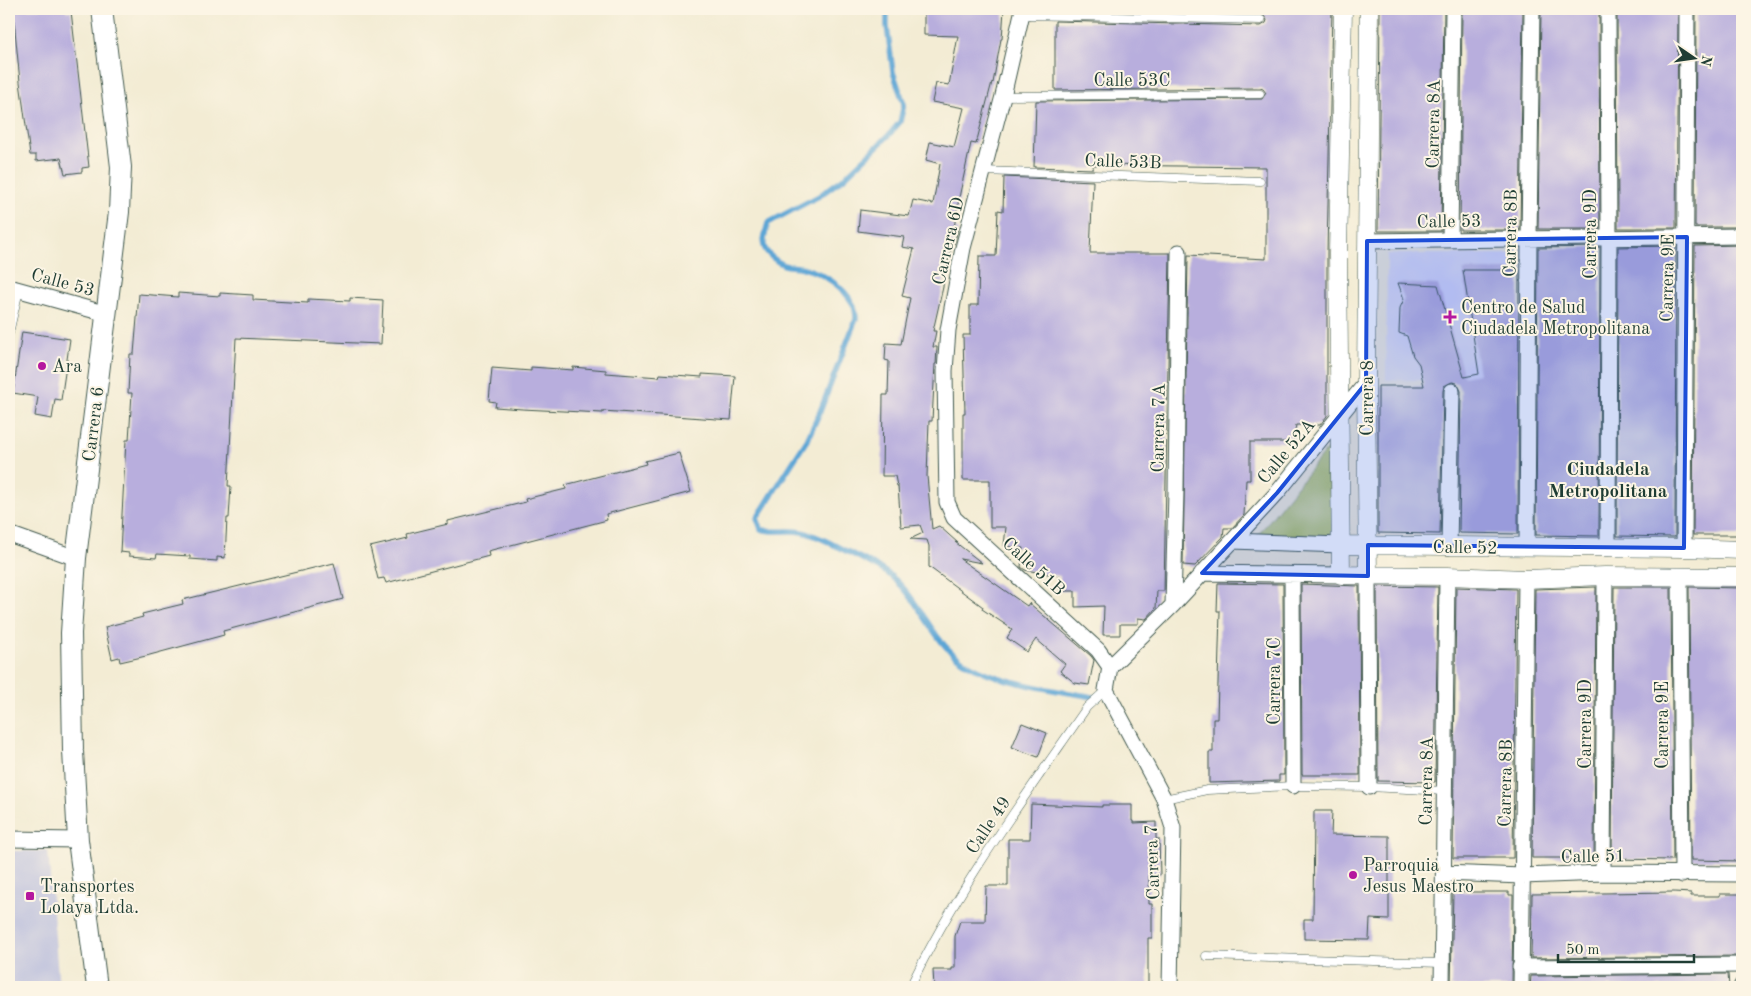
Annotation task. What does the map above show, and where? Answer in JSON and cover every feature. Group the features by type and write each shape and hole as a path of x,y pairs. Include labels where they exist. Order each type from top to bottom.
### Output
{"main road":[{"name":"Carrera 6","path":"97,987 78,840 73,751 71,633 76,558 119,212 122,167 102,9"}],"street":[{"name":"Carrera 8","path":"1341,575 1338,252 1343,9"},
{"name":"Carrera 8","path":"1369,9 1366,383 1369,787"},
{"name":"Carrera 8A","path":"1450,240 1453,9"},
{"name":"Carrera 8B","path":"1527,547 1532,9"},
{"name":"Carrera 9D","path":"1608,9 1608,548"},
{"name":"Carrera 9E","path":"1684,548 1687,9"},
{"name":"Carrera 6D","path":"946,487 945,371 948,330 963,248 1003,96 1022,12"},
{"name":"Calle 53","path":"1367,241 1742,236"},
{"name":"Carrera 7A","path":"1173,605 1179,252"},
{"name":"Calle 53","path":"14,289 107,314"},
{"name":"Calle 52A","path":"1233,541 1277,494 1366,383"},
{"path":"1449,547 1452,391"},
{"name":"Calle 51B","path":"946,487 947,502 954,518 1098,650 1110,667"},
{"path":"9,534 76,558"},
{"name":"Calle 52","path":"1233,541 1449,547 1742,550"},
{"path":"1106,690 1110,667 1173,605 1233,541"},
{"name":"Calle 52","path":"1202,573 1447,576 1526,579 1605,576 1742,577"},
{"name":"Carrera 7C","path":"1292,575 1294,786"},
{"name":"Carrera 8A","path":"1442,987 1447,576"},
{"name":"Carrera 9D","path":"1603,873 1605,576"},
{"name":"Carrera 9E","path":"1680,576 1682,875"},
{"name":"Carrera 8B","path":"1521,987 1526,579"},
{"name":"Carrera 7","path":"1106,690 1164,799 1172,828 1170,987"},
{"path":"9,839 78,840"},
{"name":"Calle 51","path":"1444,873 1522,876 1603,873 1742,874"},
{"path":"1520,967 1742,966"}],"lane":[{"path":"1022,12 1261,20"},
{"name":"Calle 53C","path":"1003,96 1260,94"},
{"name":"Calle 53B","path":"984,171 1260,181"},
{"path":"9,333 14,289"},
{"name":"Calle 49","path":"910,987 923,960 969,879 1087,707 1106,690"},
{"path":"1164,799 1207,790 1294,786 1369,787 1445,792"},
{"path":"1206,956 1442,963"}],"highlighted area":[{"path":"1687,237 1684,548 1368,545 1368,576 1202,573 1277,493 1366,383 1367,241"}],"shaded area":[{"name":"Centro de Salud Ciudadela Metropolitana","path":"1387,254 1513,254 1514,381 1386,380"},
{"name":"Transportes Lolaya Ltda.","path":"9,851 48,851 59,987 9,987"}],"green space":[{"path":"1335,439 1336,542 1254,540"}],"building":[{"path":"13,9 66,9 66,11 71,11 89,167 82,168 82,172 65,174 61,158 36,161 36,155 30,155"},
{"path":"924,9 1004,9 1002,39 993,83 976,144 971,143 954,228 958,229 948,262 945,261 943,287 933,331 936,331 933,347 937,347 932,421 929,421 927,476 932,529 939,526 958,543 955,542 982,563 960,559 1027,606 1029,603 1091,656 1094,660 1089,685 1075,683 1060,671 1065,664 1036,639 1027,652 1007,638 1012,629 982,609 983,607 929,567 929,546 927,540 910,539 923,533 920,525 901,527 898,486 895,476 882,476 883,395 888,395 889,361 885,360 886,343 901,344 910,298 902,296 914,249 902,247 904,237 858,231 860,210 909,216 913,200 933,204 940,164 926,160 930,142 954,147 964,108 932,102 936,83 949,85 958,36 924,35"},
{"path":"1060,9 1332,9 1327,253 1327,416 1320,425 1296,425 1293,442 1250,442 1250,480 1246,480 1244,515 1232,528 1224,528 1223,537 1195,566 1183,565 1188,255 1266,259 1266,167 1093,165 1093,169 1034,167 1036,101 1262,99 1266,93 1260,88 1055,90 1055,21 1261,26 1267,20 1261,14"},
{"path":"1380,9 1444,9 1441,231 1378,231"},
{"path":"1462,9 1523,9 1520,230 1460,230"},
{"path":"1541,9 1599,9 1600,229 1538,229"},
{"path":"1617,9 1678,9 1676,228 1618,228"},
{"path":"1696,9 1742,9 1742,227 1695,227"},
{"path":"1004,177 1093,181 1090,253 1170,253 1164,591 1157,591 1156,608 1146,619 1138,618 1138,624 1120,624 1120,635 1103,635 1104,606 1075,607 1075,591 1060,591 1060,576 1025,570 1021,567 1023,548 1004,546 1006,527 990,527 990,480 963,480 963,413 965,413 963,335 970,335 970,305 978,305 979,256 996,256 998,210 1003,211"},
{"path":"1742,245 1742,535 1693,535 1695,246"},
{"path":"1676,246 1675,537 1617,536 1618,247"},
{"path":"1600,247 1599,536 1536,535 1538,248"},
{"path":"1463,270 1519,270 1518,534 1459,533 1461,391 1457,383 1452,382 1444,386 1443,391 1440,534 1378,533 1378,386 1424,386 1419,364 1413,356 1407,336 1399,333 1400,308 1404,299 1398,283 1438,285 1464,377 1479,374"},
{"path":"178,293 220,296 220,293 253,295 253,300 308,303 308,299 350,301 350,298 383,300 381,344 236,338 228,486 231,486 229,518 227,518 225,558 217,557 217,561 190,559 190,556 157,554 156,558 129,556 129,553 120,552 126,440 129,440 132,393 128,393 130,354 134,354 139,294 178,297"},
{"name":"Ara","path":"22,332 70,339 61,400 55,399 52,419 35,416 38,397 13,393"},
{"path":"531,367 573,370 573,367 606,370 606,373 659,377 660,374 702,377 702,374 735,376 731,420 603,411 603,413 495,407 496,402 489,401 492,368 531,371"},
{"path":"679,453 691,492 606,514 607,520 488,551 489,556 386,583 384,578 378,579 370,547 408,538 407,534 448,524 448,521 526,502 525,499 566,489 565,485 646,464 645,461"},
{"path":"334,563 343,599 223,631 224,635 146,656 120,662 119,657 112,659 105,627 143,617 142,614 183,604 182,600"},
{"path":"1218,583 1283,584 1284,775 1279,775 1279,781 1209,783 1209,752 1213,752 1213,719 1217,719 1220,611 1217,611"},
{"path":"1301,584 1359,586 1360,775 1302,775"},
{"path":"1377,586 1438,587 1435,782 1378,781"},
{"path":"1456,587 1516,589 1513,858 1453,858"},
{"path":"1596,587 1594,858 1532,858 1535,589"},
{"path":"1614,587 1671,587 1673,860 1612,859"},
{"path":"1689,587 1742,588 1742,861 1691,860"},
{"path":"1022,723 1047,733 1038,757 1012,747"},
{"path":"1031,804 1102,807 1102,805 1132,805 1132,821 1134,823 1156,822 1156,839 1159,839 1160,875 1149,875 1149,904 1152,904 1152,938 1148,938 1148,985 1146,987 934,987 933,970 952,970 952,968 955,968 955,936 960,921 985,921 986,886 1008,886 1008,839 1030,839"},
{"path":"1314,811 1332,811 1331,835 1389,836 1389,920 1370,919 1369,940 1304,939 1304,919 1313,919"},
{"path":"1453,892 1509,892 1509,895 1513,895 1512,987 1451,987"},
{"path":"1691,893 1691,896 1742,894 1742,956 1531,958 1532,894"},
{"path":"1728,974 1729,987 1530,987 1531,976"}],"waterway":[{"path":"887,9 887,26 893,72 904,104 900,122 844,178 819,196 768,223 764,246 769,255 784,265 801,267 832,281 849,297 853,304 856,319 807,440 757,518 761,529 796,531 821,538 887,573 910,596 941,641 955,655 972,666 992,675 1035,687 1098,698"}],"place":[{"name":"Centro de Salud Ciudadela Metropolitana","path":"1450,317"},
{"name":"Ara","path":"42,366"},
{"name":"Parroquia Jesus Maestro","path":"1353,875"},
{"name":"Transportes Lolaya Ltda.","path":"30,896"}],"district":[{"name":"Ciudadela Metropolitana","path":"1608,479"}]}
